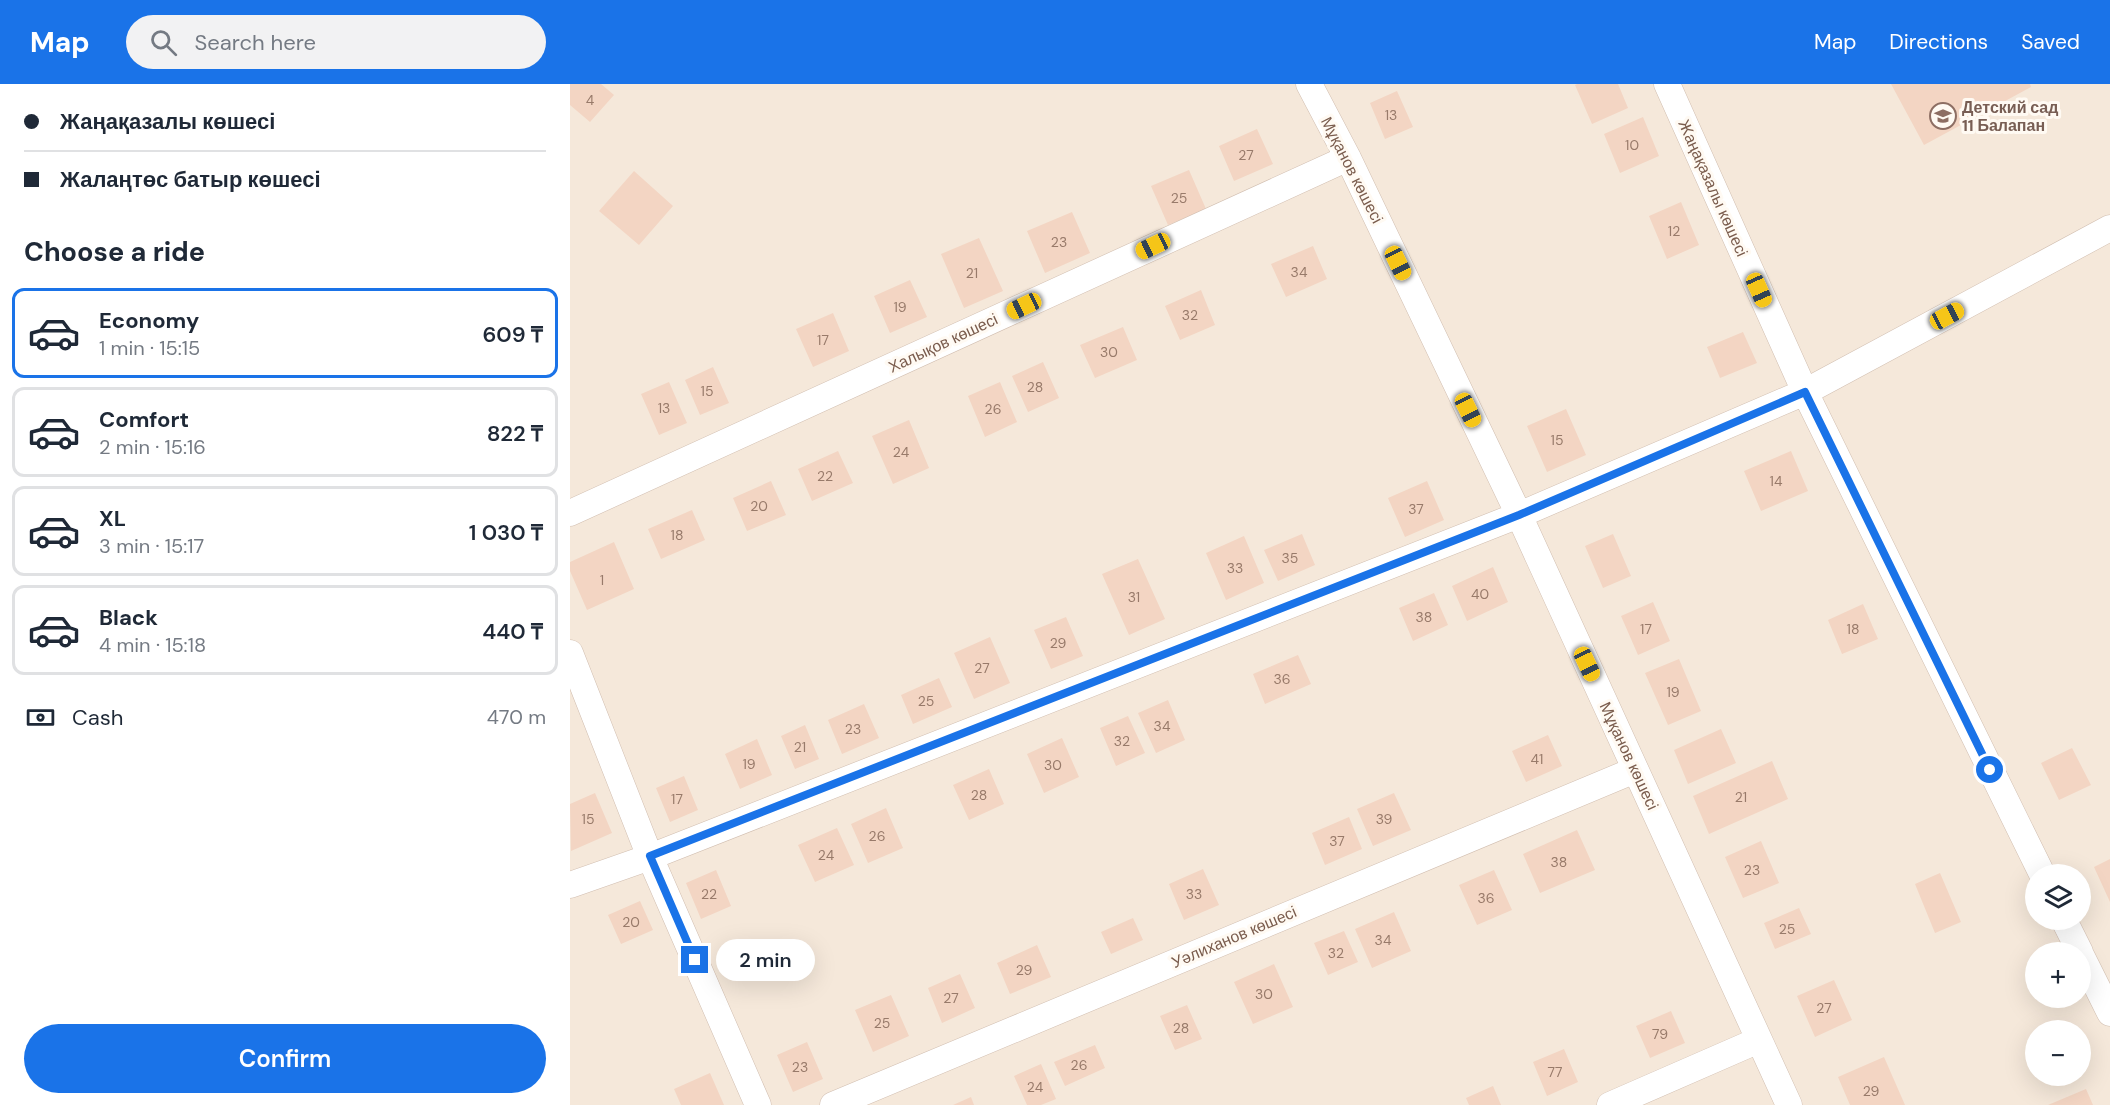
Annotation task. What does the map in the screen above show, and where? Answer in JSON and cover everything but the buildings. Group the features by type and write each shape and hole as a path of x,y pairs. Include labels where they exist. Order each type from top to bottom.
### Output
{"street":[{"name":"Мұқанов көшесі","path":"1309,84 1348,158 1519,515 1789,1105"},
{"name":"Жаңақазалы көшесі","path":"1667,84 1805,392 2037,864"},
{"name":"Халықов көшесі","path":"570,513 1348,158"},
{"path":"570,885 650,856 1519,515 1805,392 2110,228"},
{"path":"570,653 650,856 758,1105"},
{"name":"Уәлиханов көшесі","path":"833,1105 1635,770"},
{"path":"2091,975 2110,1013"},
{"path":"1610,1105 1759,1040"}],"shaded area":[{"path":"570,84 2110,84 2110,1105 570,1105"}],"place":[{"name":"Детский сад 11 Балапан","path":"1943,116"}],"route":[{"path":"695,960 650,856 1519,515 1805,392 1990,770"}]}
